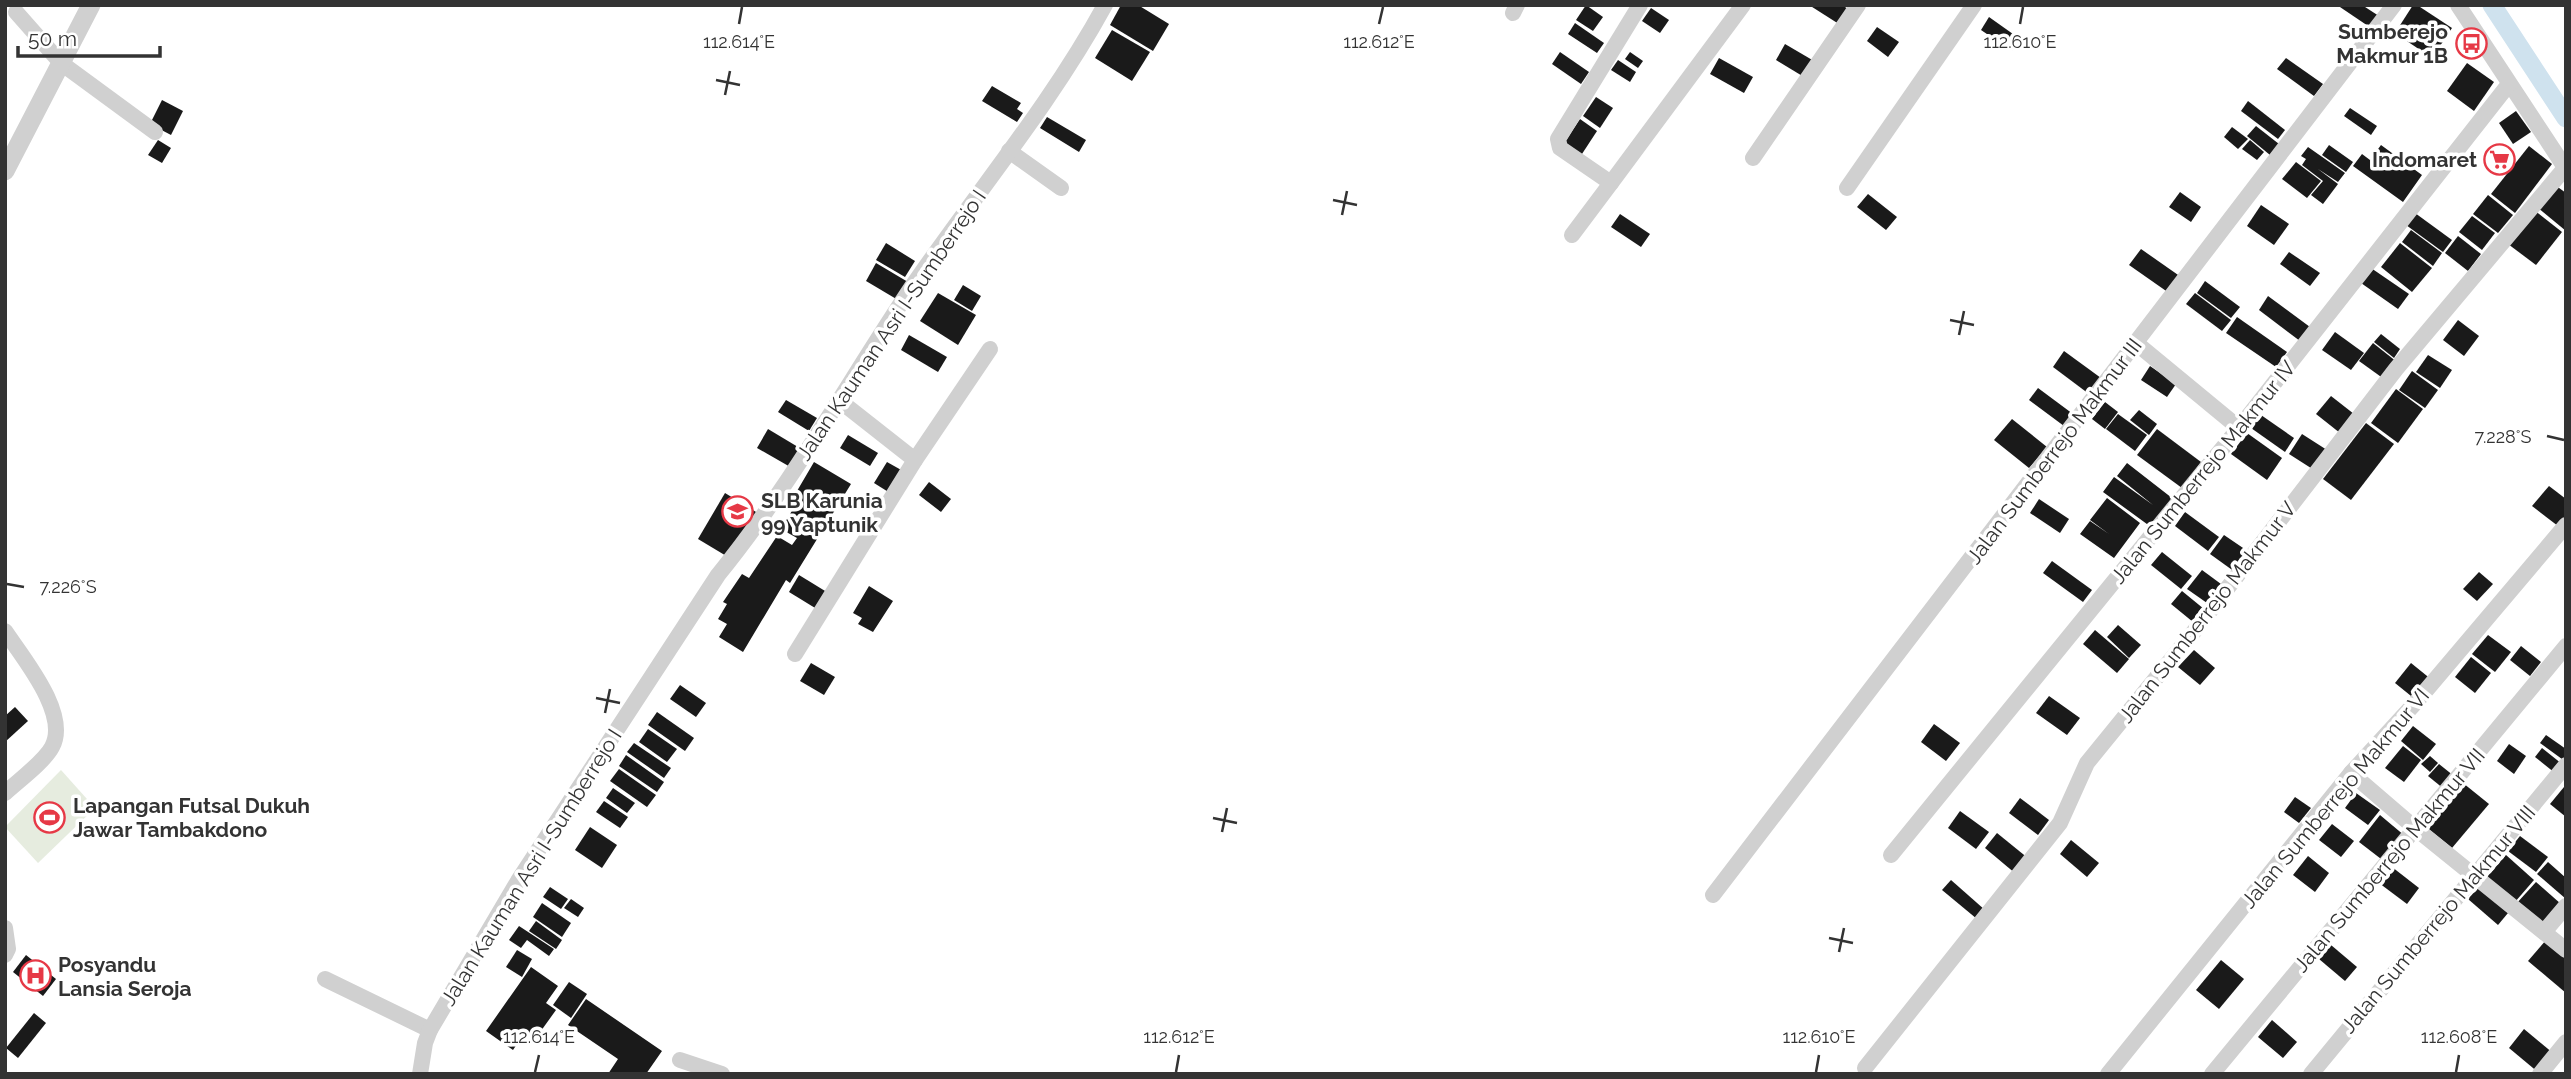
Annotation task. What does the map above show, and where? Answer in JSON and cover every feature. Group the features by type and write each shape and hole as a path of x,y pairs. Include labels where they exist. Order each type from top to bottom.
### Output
{"street":[{"path":"5,171 91,5"},
{"name":"Jalan Kauman Asri I-Sumberrejo I","path":"419,1074 430,1030 525,869 718,575 756,529 913,286 1080,51 1105,5"},
{"path":"1611,183 1560,148 1558,139 1640,5"},
{"path":"1572,235 1743,5"},
{"path":"1753,158 1858,5"},
{"path":"1847,188 1974,5"},
{"name":"Jalan Sumberrejo Makmur III","path":"1713,895 2393,5"},
{"path":"2458,5 2566,168"},
{"path":"16,12 61,63 155,132"},
{"name":"Jalan Sumberrejo Makmur IV","path":"1891,855 2239,428 2509,85"},
{"path":"1009,151 1061,188"},
{"name":"Jalan Sumberrejo Makmur V","path":"1865,1068 2060,823 2087,763 2196,629 2396,369 2566,168"},
{"path":"2136,343 2239,428"},
{"path":"795,654 915,460 990,349"},
{"path":"840,401 915,460"},
{"name":"Jalan Sumberrejo Makmur VI","path":"2108,1074 2351,773 2417,701 2566,525"},
{"path":"5,631 49,701 56,722 51,750 5,793"},
{"name":"Jalan Sumberrejo Makmur VII","path":"2212,1074 2566,646"},
{"name":"Jalan Sumberrejo Makmur VIII","path":"2311,1074 2473,874 2566,765"},
{"path":"2351,773 2414,828 2566,950"},
{"path":"2544,932 2566,906"},
{"path":"5,928 8,949 5,955"},
{"path":"325,979 430,1030"},
{"path":"2540,1074 2566,1042"},
{"path":"680,1060 722,1074"}],"shaded area":[{"name":"Lapangan Futsal Dukuh Jawar Tambakdono","path":"61,770 95,808 38,863 5,827"}],"building":[{"path":"1121,5 1138,5 1169,24 1153,51 1110,25"},
{"path":"1586,5 1603,17 1593,31 1576,20"},
{"path":"1809,5 1842,5 1851,11 1842,26"},
{"path":"2337,5 2362,5 2382,18 2374,30"},
{"path":"2413,5 2452,28 2432,58 2395,33"},
{"path":"1651,8 1669,20 1660,33 1642,21"},
{"path":"1989,17 2020,39 2012,51 1981,30"},
{"path":"1575,23 1604,43 1597,53 1568,34"},
{"path":"1877,27 1899,42 1888,57 1867,41"},
{"path":"1112,30 1150,52 1132,81 1095,58"},
{"path":"1785,44 1814,61 1804,77 1776,60"},
{"path":"1560,52 1589,72 1581,84 1552,64"},
{"path":"1630,52 1643,61 1638,68 1625,59"},
{"path":"1719,58 1753,77 1744,93 1710,74"},
{"path":"2286,58 2323,84 2314,96 2277,69"},
{"path":"1618,60 1636,72 1630,82 1611,70"},
{"path":"2467,63 2494,82 2474,111 2447,91"},
{"path":"992,86 1021,103 1017,109 1023,113 1017,122 982,101"},
{"path":"1596,97 1613,108 1600,128 1583,116"},
{"path":"162,100 183,111 171,135 150,124"},
{"path":"2248,101 2285,130 2278,139 2241,111"},
{"path":"2350,108 2377,126 2371,135 2344,116"},
{"path":"2516,111 2531,132 2513,144 2499,123"},
{"path":"1047,117 1086,140 1079,152 1040,128"},
{"path":"1580,119 1597,131 1580,157 1563,145"},
{"path":"2256,126 2279,144 2270,155 2247,136"},
{"path":"2232,127 2248,139 2238,149 2224,137"},
{"path":"158,140 171,148 162,163 148,155"},
{"path":"2250,140 2264,152 2257,160 2242,149"},
{"path":"2329,145 2353,162 2346,172 2322,155"},
{"path":"2381,145 2422,175 2403,202 2353,166 2362,154 2370,160"},
{"path":"2529,146 2552,164 2515,213 2491,194"},
{"path":"2308,147 2345,173 2338,182 2318,169 2338,184 2323,204 2311,195 2323,181 2302,165 2306,159 2301,156"},
{"path":"2296,162 2321,181 2307,198 2282,179"},
{"path":"2555,185 2566,193 2566,231 2537,207"},
{"path":"2180,192 2201,207 2191,222 2169,207"},
{"path":"1868,194 1897,217 1886,230 1857,207"},
{"path":"2488,195 2513,215 2498,233 2473,214"},
{"path":"2261,205 2289,224 2274,245 2247,226"},
{"path":"2534,210 2562,232 2536,265 2508,244"},
{"path":"2415,213 2452,240 2443,252 2406,225"},
{"path":"1620,214 1650,234 1641,247 1611,227"},
{"path":"2472,216 2495,233 2482,250 2459,232"},
{"path":"2411,230 2442,253 2433,266 2402,242"},
{"path":"2458,236 2481,254 2468,271 2445,253"},
{"path":"886,243 915,261 905,277 876,260"},
{"path":"2400,243 2432,268 2412,292 2381,267"},
{"path":"2141,249 2181,277 2169,293 2129,265"},
{"path":"2289,252 2320,273 2310,286 2280,264"},
{"path":"876,263 908,282 898,300 866,281"},
{"path":"2371,268 2409,294 2398,309 2361,283"},
{"path":"2205,281 2240,307 2231,318 2197,293"},
{"path":"963,285 981,296 972,311 954,300"},
{"path":"938,293 976,315 958,345 920,321"},
{"path":"2195,293 2231,320 2222,331 2186,304"},
{"path":"2268,296 2310,327 2300,341 2259,310"},
{"path":"2237,317 2287,352 2276,367 2226,333"},
{"path":"2458,320 2479,336 2464,356 2443,340"},
{"path":"2335,332 2364,353 2351,370 2322,350"},
{"path":"2381,334 2400,349 2394,358 2374,342"},
{"path":"909,335 947,357 938,372 901,350"},
{"path":"2373,343 2397,362 2384,379 2359,361"},
{"path":"2064,351 2101,378 2089,394 2053,367"},
{"path":"2428,355 2452,370 2440,388 2416,372"},
{"path":"2150,366 2176,384 2167,397 2141,380"},
{"path":"2412,371 2438,390 2425,408 2399,390"},
{"path":"2038,388 2073,414 2064,426 2029,400"},
{"path":"2396,389 2423,409 2398,443 2371,423"},
{"path":"2331,396 2354,414 2340,433 2316,414"},
{"path":"786,400 817,418 809,431 778,412"},
{"path":"2105,402 2118,412 2105,429 2092,419"},
{"path":"2139,410 2157,424 2149,435 2130,420"},
{"path":"2118,414 2147,435 2135,451 2106,429"},
{"path":"2261,415 2294,438 2285,452 2251,428"},
{"path":"2012,419 2047,447 2029,468 1994,440"},
{"path":"2366,423 2394,444 2351,500 2323,479"},
{"path":"768,429 803,450 792,468 757,448"},
{"path":"2157,429 2201,462 2182,488 2137,455"},
{"path":"2247,433 2282,458 2267,480 2231,454"},
{"path":"2302,434 2327,450 2314,470 2289,454"},
{"path":"848,435 878,453 870,466 840,448"},
{"path":"814,462 851,484 790,583 786,580 743,652 719,637 727,624 718,619 727,604 723,602 742,574 749,578 777,536 792,545 797,538 781,529 796,504 793,502 799,492 797,491"},
{"path":"887,462 903,471 890,493 874,483"},
{"path":"2127,463 2172,498 2151,527 2103,492 2114,477 2153,505 2117,476"},
{"path":"929,482 951,499 941,512 919,495"},
{"path":"2549,486 2566,499 2566,517 2558,526 2532,506"},
{"path":"725,493 761,515 728,557 698,539"},
{"path":"2107,498 2140,523 2114,558 2080,534 2090,521 2109,534 2090,520"},
{"path":"2039,499 2069,519 2060,533 2030,513"},
{"path":"2185,512 2219,537 2208,551 2175,526"},
{"path":"2224,535 2249,552 2235,572 2210,554"},
{"path":"2162,552 2192,576 2181,589 2151,565"},
{"path":"2052,561 2092,590 2083,602 2043,573"},
{"path":"2202,570 2221,584 2207,603 2187,589"},
{"path":"2479,572 2493,584 2477,601 2463,589"},
{"path":"799,575 830,594 820,611 789,592"},
{"path":"869,586 893,601 873,632 858,624 862,618 853,613"},
{"path":"2182,591 2204,609 2193,622 2171,604"},
{"path":"2118,625 2141,645 2129,658 2107,637"},
{"path":"2095,630 2129,659 2117,673 2083,644"},
{"path":"2488,635 2511,652 2495,672 2472,654"},
{"path":"2521,646 2541,662 2530,676 2510,660"},
{"path":"2194,650 2215,668 2200,685 2178,667"},
{"path":"2471,657 2491,673 2475,693 2455,677"},
{"path":"811,663 835,677 824,695 800,681"},
{"path":"2411,663 2432,680 2416,700 2395,683"},
{"path":"680,685 706,703 696,717 670,699"},
{"path":"2049,696 2080,718 2067,735 2036,713"},
{"path":"15,707 28,721 5,742 5,716"},
{"path":"657,712 694,738 685,751 648,725"},
{"path":"1934,724 1960,743 1946,761 1921,742"},
{"path":"2413,726 2436,744 2423,760 2401,741"},
{"path":"648,729 677,749 667,762 639,742"},
{"path":"2546,735 2566,749 2566,762 2540,743"},
{"path":"634,743 671,768 664,778 627,752"},
{"path":"2509,744 2526,756 2514,774 2497,761"},
{"path":"2403,746 2421,760 2404,782 2385,768"},
{"path":"2542,748 2562,764 2555,773 2535,757"},
{"path":"626,755 664,782 657,792 619,766"},
{"path":"2430,756 2438,763 2430,772 2421,764"},
{"path":"2439,764 2454,776 2444,789 2428,776"},
{"path":"619,769 656,795 647,807 610,781"},
{"path":"2463,783 2489,804 2452,848 2426,827"},
{"path":"2564,787 2566,788 2566,817 2550,804"},
{"path":"613,788 635,803 627,813 606,798"},
{"path":"2356,793 2380,810 2368,825 2345,808"},
{"path":"2295,797 2311,808 2299,823 2284,812"},
{"path":"2020,798 2049,820 2038,835 2009,813"},
{"path":"604,801 628,817 620,828 596,812"},
{"path":"1960,811 1989,832 1976,849 1948,828"},
{"path":"2380,815 2405,836 2385,862 2359,842"},
{"path":"2332,824 2354,841 2341,857 2319,840"},
{"path":"590,827 617,845 602,868 575,850"},
{"path":"1997,833 2029,859 2016,874 1985,848"},
{"path":"2520,836 2548,857 2536,872 2508,851"},
{"path":"2071,840 2099,863 2087,877 2060,854"},
{"path":"2506,855 2534,880 2515,902 2487,877"},
{"path":"2308,856 2329,873 2315,892 2293,875"},
{"path":"2548,862 2566,878 2566,899 2537,874"},
{"path":"2392,867 2419,888 2407,904 2379,883"},
{"path":"1951,880 1985,910 1977,919 1942,890"},
{"path":"2536,882 2561,904 2540,925 2516,904"},
{"path":"550,887 568,899 561,909 543,897"},
{"path":"2479,887 2508,913 2498,925 2468,899"},
{"path":"571,899 584,908 578,917 564,908"},
{"path":"542,903 571,923 562,937 533,917"},
{"path":"536,921 562,940 556,949 529,931"},
{"path":"519,926 554,949 549,956 527,940 521,948 509,940"},
{"path":"2547,939 2566,955 2566,993 2528,961"},
{"path":"2331,945 2357,967 2345,981 2319,959"},
{"path":"517,950 532,959 522,977 506,967"},
{"name":"Posyandu Lansia Seroja","path":"26,955 56,979 43,996 13,972"},
{"path":"2221,960 2244,979 2219,1009 2196,990"},
{"path":"531,967 558,986 546,1003 556,1010 533,1042 523,1035 513,1050 486,1031"},
{"path":"569,982 587,994 571,1018 553,1005"},
{"path":"586,999 662,1051 646,1074 608,1074 618,1059 568,1025"},
{"path":"34,1013 46,1023 18,1058 6,1048"},
{"path":"2272,1020 2297,1042 2283,1058 2258,1037"},
{"path":"2524,1029 2554,1054 2539,1073 2509,1048"}],"waterway":[{"path":"2492,5 2566,118"}],"place":[{"name":"Sumberejo Makmur 1B","path":"2471,43"},
{"name":"Indomaret","path":"2500,159"},
{"name":"SLB Karunia 99 Yaptunik","path":"738,512"},
{"name":"Lapangan Futsal Dukuh Jawar Tambakdono","path":"50,817"},
{"name":"Posyandu Lansia Seroja","path":"35,976"}]}
